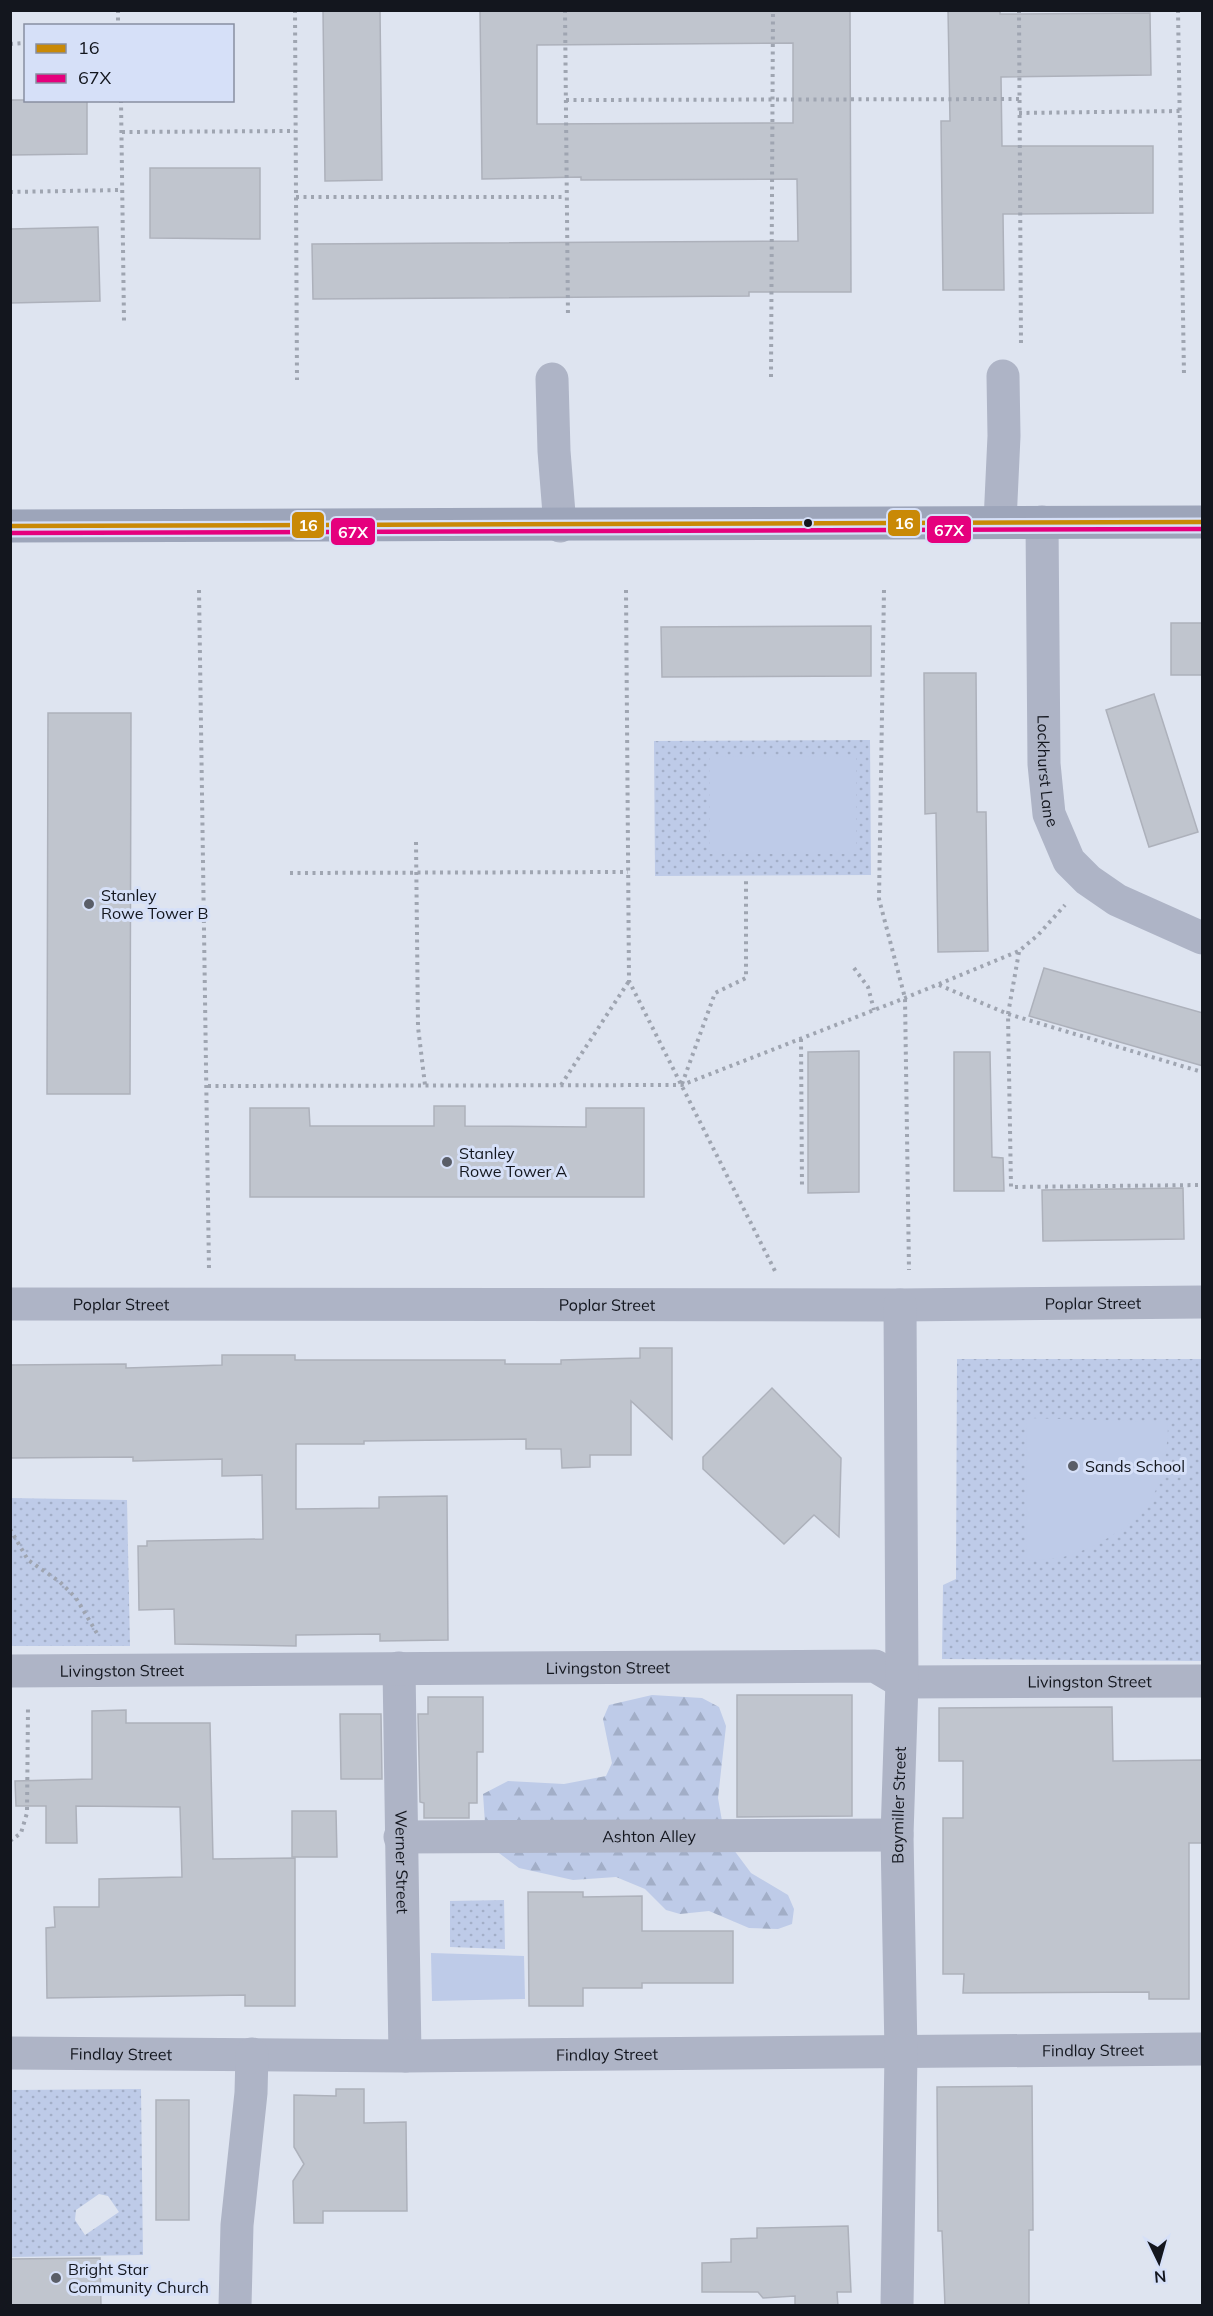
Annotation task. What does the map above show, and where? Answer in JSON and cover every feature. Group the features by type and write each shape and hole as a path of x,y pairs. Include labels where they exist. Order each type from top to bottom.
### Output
{"main road":[{"path":"10,526 560,526 1203,522"}],"street":[{"path":"1000,522 1004,376"},
{"path":"552,379 560,526"},
{"name":"Lockhurst Lane","path":"1042,522 1044,764 1049,814 1069,861 1088,880 1117,900 1203,938"},
{"name":"Poplar Street","path":"10,1304 900,1305 1203,1302"},
{"name":"Baymiller Street","path":"897,2306 901,2053 897,1835 902,1682 900,1305"},
{"name":"Livingston Street","path":"10,1671 875,1666 902,1682 1203,1681"},
{"name":"Werner Street","path":"399,1668 405,2056"},
{"name":"Ashton Alley","path":"400,1837 897,1835"},
{"name":"Findlay Street","path":"10,2053 405,2056 1203,2049"},
{"path":"235,2306 237,2226 251,2101 252,2054"}],"path":[{"path":"295,10 297,380"},
{"path":"565,10 568,317"},
{"path":"771,377 772,10"},
{"path":"1019,10 1021,313"},
{"path":"1178,10 1184,375"},
{"path":"566,100 1019,99"},
{"path":"121,102 124,321"},
{"path":"1019,113 1180,111"},
{"path":"122,132 295,131"},
{"path":"10,192 121,190"},
{"path":"296,197 566,197"},
{"path":"199,590 209,1274"},
{"path":"626,590 629,981 775,1272"},
{"path":"884,590 879,899 905,998 909,1272"},
{"path":"416,842 418,1028 425,1085"},
{"path":"290,873 628,872"},
{"path":"682,1085 716,993 746,978 746,879"},
{"path":"208,1086 682,1085 1019,951 1038,935 1088,880"},
{"path":"1019,951 1008,1014 1011,1186 1203,1185"},
{"path":"854,968 868,987 874,1010"},
{"path":"561,1085 629,981"},
{"path":"938,984 1008,1014 1203,1072"},
{"path":"801,1039 802,1190"},
{"path":"10,1528 28,1560 60,1582 76,1598 99,1637"},
{"path":"10,1841 21,1833 27,1813 28,1703"}],"green space":[{"path":"870,740 871,875 655,876 654,741"},
{"path":"856,756 856,854 710,854 710,757"},
{"name":"Sands School","path":"957,1359 1202,1359 1202,1661 942,1659 943,1585 956,1579"},
{"path":"1027,1418 1168,1422 1164,1464 1158,1485 1149,1503 1133,1521 1086,1549 1063,1557 1026,1561"},
{"path":"11,1498 127,1500 130,1646 11,1646"},
{"path":"652,1695 702,1698 719,1707 726,1726 718,1798 725,1838 751,1873 788,1895 794,1909 792,1924 778,1929 749,1928 709,1911 680,1914 666,1910 645,1889 616,1877 573,1880 519,1868 495,1850 486,1838 483,1794 508,1781 564,1784 606,1776 612,1763 603,1719 609,1705"},
{"path":"504,1900 505,1949 450,1947 450,1901"},
{"path":"431,1953 524,1956 525,1999 432,2001"},
{"path":"141,2089 143,2255 11,2257 11,2090","holes":["99,2194 108,2196 119,2212 85,2235 75,2220 76,2210"]}],"building":[{"path":"323,10 380,10 382,180 325,181"},
{"path":"480,10 850,10 851,292 749,292 749,296 313,299 312,244 798,241 797,179 581,180 581,177 482,179","holes":["793,43 793,123 537,124 537,45"]},
{"path":"948,10 1000,10 1000,14 1150,13 1151,75 1001,77 1002,146 1153,146 1153,213 1003,214 1004,290 943,290 941,121 950,121"},
{"path":"10,100 87,102 87,154 10,155"},
{"path":"150,168 260,168 260,239 150,238"},
{"path":"98,227 100,301 10,303 10,229"},
{"path":"1171,623 1203,623 1203,675 1171,675"},
{"path":"871,626 871,676 662,677 661,627"},
{"path":"924,673 976,673 977,812 986,812 988,951 938,952 936,813 925,814"},
{"path":"1154,694 1198,832 1149,847 1106,710"},
{"name":"Stanley Rowe Tower B","path":"48,713 131,713 130,1094 47,1094"},
{"path":"1044,968 1203,1013 1203,1066 1029,1016"},
{"path":"859,1051 859,1192 808,1193 808,1052"},
{"path":"954,1052 990,1052 992,1157 1003,1158 1004,1191 954,1191"},
{"name":"Stanley Rowe Tower A","path":"434,1106 465,1106 465,1126 586,1127 586,1108 644,1108 644,1197 250,1197 250,1108 309,1108 310,1126 434,1126"},
{"path":"1183,1188 1184,1239 1043,1241 1042,1190"},
{"path":"640,1348 672,1348 672,1439 631,1401 631,1455 590,1455 590,1467 562,1468 561,1449 526,1449 526,1439 296,1444 296,1509 379,1508 379,1497 447,1496 448,1640 380,1641 380,1634 296,1635 296,1646 175,1644 174,1609 139,1610 138,1546 147,1546 147,1541 263,1539 262,1475 222,1476 222,1459 133,1461 133,1457 10,1458 10,1365 126,1364 126,1368 222,1365 222,1355 295,1355 295,1360 505,1360 505,1364 561,1364 561,1360 640,1358"},
{"path":"772,1388 841,1458 839,1537 814,1515 784,1544 703,1469 703,1457"},
{"path":"737,1695 852,1695 852,1816 737,1817"},
{"path":"428,1697 483,1697 483,1752 477,1752 477,1803 469,1803 469,1818 424,1818 424,1803 420,1802 418,1714 428,1714"},
{"path":"1112,1707 1113,1761 1203,1760 1203,1843 1189,1843 1189,1999 1149,1999 1149,1992 963,1993 964,1974 943,1974 943,1818 963,1818 963,1761 939,1761 939,1708"},
{"path":"126,1710 126,1723 210,1723 213,1859 295,1858 295,2006 245,2006 245,1995 47,1998 46,1928 55,1927 54,1907 99,1907 99,1879 182,1877 180,1807 76,1806 77,1843 46,1843 46,1806 16,1806 15,1781 92,1779 92,1711"},
{"path":"340,1714 381,1714 382,1779 341,1779"},
{"path":"292,1811 336,1811 337,1857 292,1857"},
{"path":"528,1892 583,1892 583,1897 642,1896 642,1931 733,1931 733,1983 642,1983 642,1988 583,1988 583,2006 529,2006"},
{"path":"1032,2086 1033,2230 1029,2230 1029,2306 945,2306 942,2231 938,2231 937,2087"},
{"path":"336,2089 364,2089 364,2123 406,2122 407,2211 323,2211 323,2223 294,2223 293,2181 304,2164 294,2147 294,2095 336,2096"},
{"path":"156,2100 189,2100 189,2220 156,2220"},
{"path":"848,2226 851,2292 837,2292 838,2306 795,2306 795,2296 763,2298 758,2292 702,2292 702,2263 731,2262 731,2239 757,2238 757,2228"},
{"name":"Bright Star Community Church","path":"100,2258 101,2306 10,2306 10,2259"}],"transit line":[{"name":"16","path":"10,526 1202,522"},
{"name":"67X","path":"10,533 1202,529"}],"place":[{"name":"Stanley Rowe Tower B","path":"89,904"},
{"name":"Stanley Rowe Tower A","path":"447,1162"},
{"name":"Sands School","path":"1073,1466"},
{"name":"Bright Star Community Church","path":"56,2278"}]}
